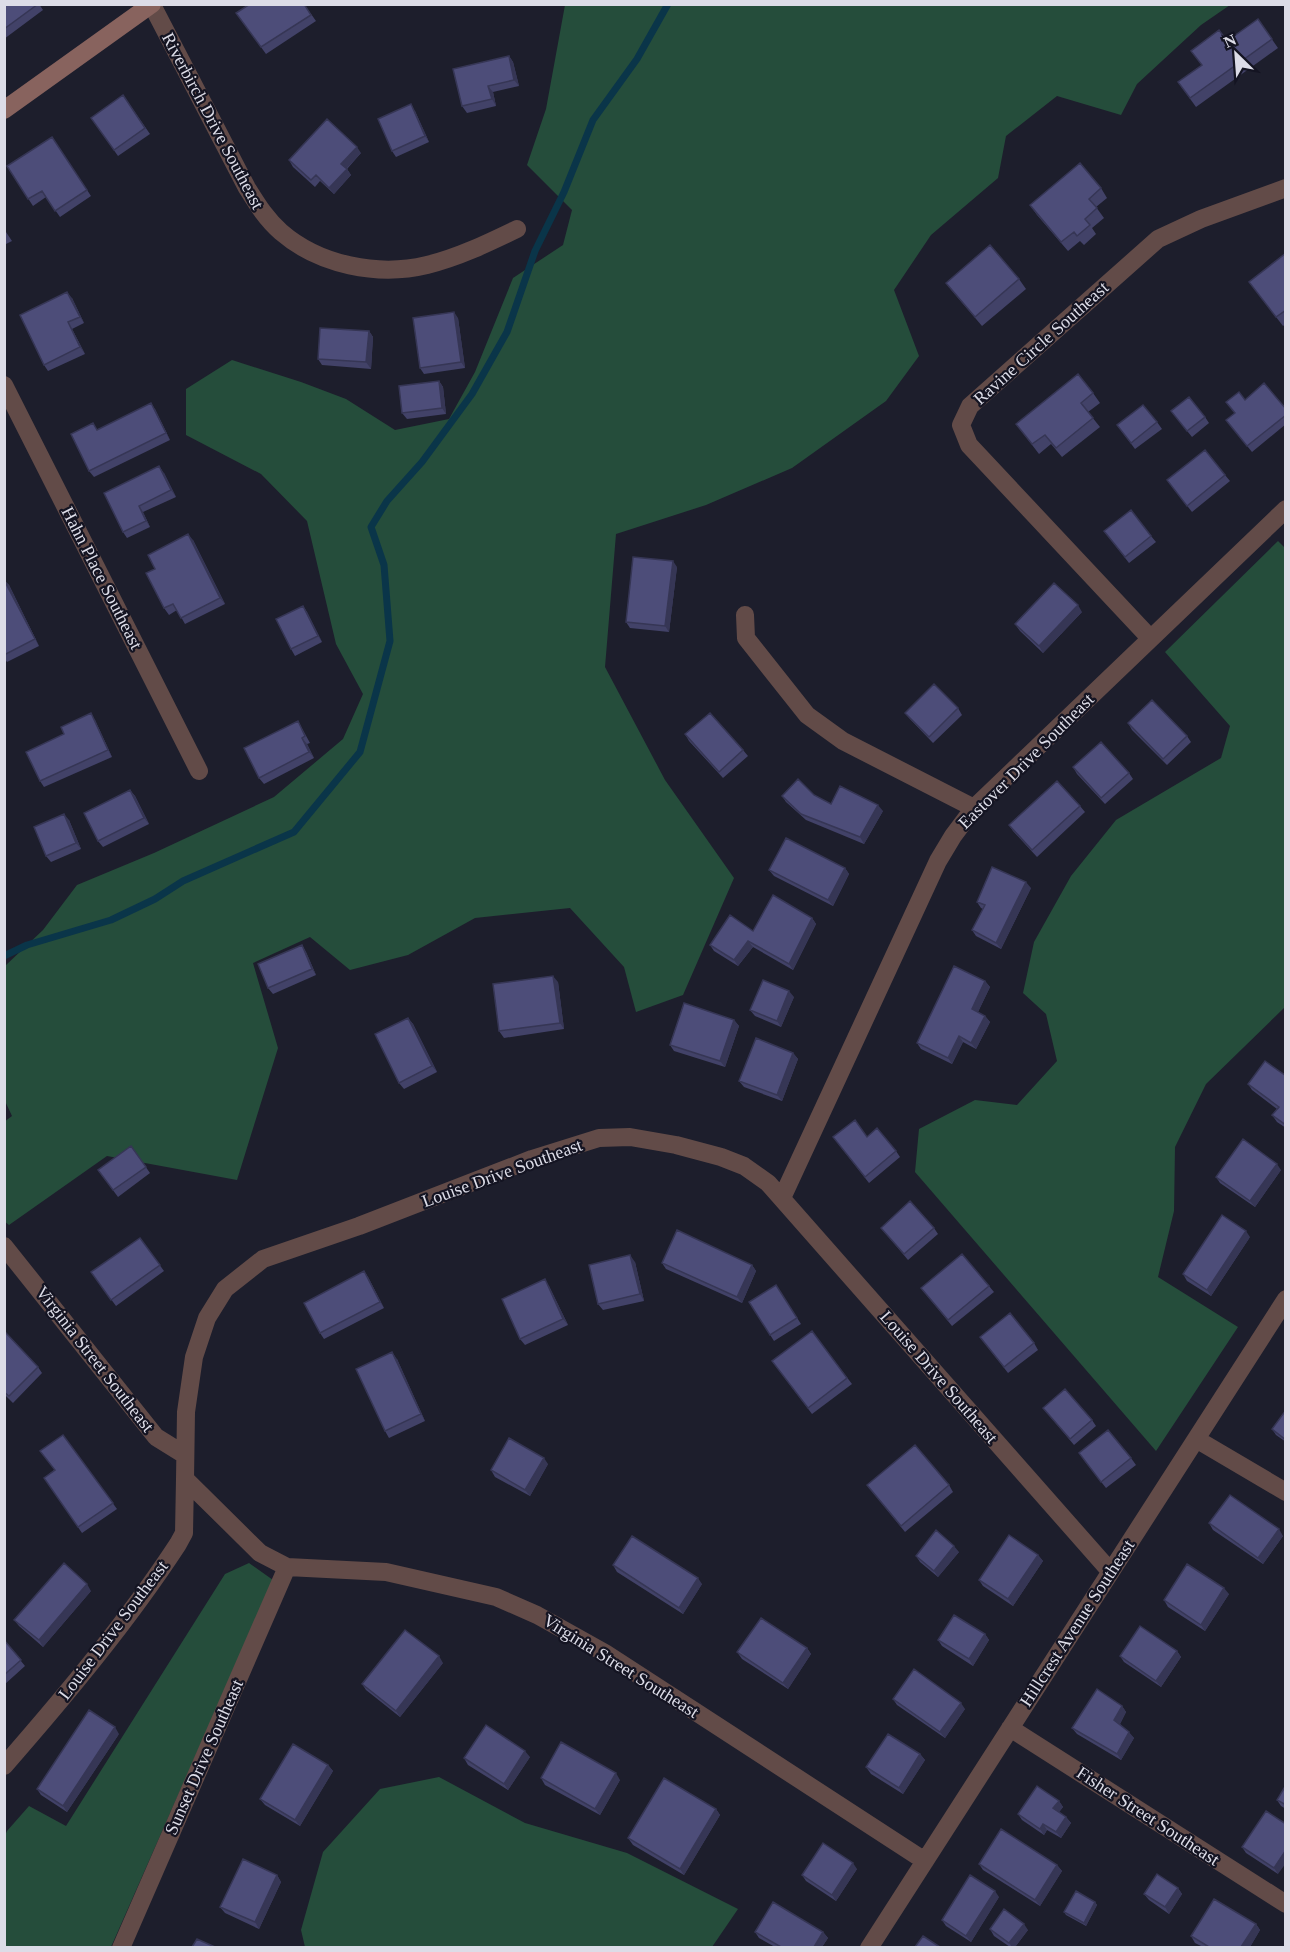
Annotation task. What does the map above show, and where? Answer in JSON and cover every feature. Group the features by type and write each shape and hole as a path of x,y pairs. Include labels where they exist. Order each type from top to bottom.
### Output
{"main road":[{"path":"4,110 152,5"}],"street":[{"name":"Riverbirch Drive Southeast","path":"152,5 257,204 281,232 305,249 335,261 367,269 401,269 426,265 460,255 517,229"},
{"name":"Ravine Circle Southeast","path":"1150,638 969,445 962,425 970,406 1158,239 1201,219 1286,188"},
{"name":"Hahn Place Southeast","path":"4,385 199,771"},
{"name":"Eastover Drive Southeast","path":"782,1198 938,861 953,836 974,808 1286,509"},
{"path":"745,615 746,638 807,715 843,741 974,808"},
{"name":"Louise Drive Southeast","path":"185,1455 186,1412 194,1357 207,1318 225,1289 263,1259 359,1226 532,1159 599,1138 630,1137 676,1145 721,1157 744,1166 768,1183 1110,1571"},
{"name":"Virginia Street Southeast","path":"4,1246 156,1437 185,1455"},
{"name":"Hillcrest Avenue Southeast","path":"869,1947 1286,1299"},
{"path":"1196,1439 1286,1492"},
{"path":"185,1455 185,1479"},
{"name":"Louise Drive Southeast","path":"4,1766 11,1752 133,1608 178,1544 184,1533 185,1479"},
{"name":"Virginia Street Southeast","path":"185,1479 260,1553 287,1567 386,1572 496,1597 537,1615 605,1653 925,1861"},
{"name":"Sunset Drive Southeast","path":"122,1947 287,1567"},
{"name":"Fisher Street Southeast","path":"1010,1728 1286,1904"}],"green space":[{"path":"565,5 1230,5 1201,25 1137,84 1121,115 1057,96 1006,136 998,178 931,235 894,290 919,356 886,401 792,468 706,505 616,534 605,667 665,780 734,878 683,995 636,1012 624,967 570,908 475,918 408,955 350,970 310,937 253,963 278,1048 237,1180 107,1156 9,1225 4,1221 4,1122 12,1116 5,1101 5,966 43,930 77,885 154,853 274,797 343,739 363,694 336,644 307,521 261,474 186,435 186,389 232,360 346,399 395,430 449,419 475,372 513,278 563,245 572,210 527,165 546,109"},
{"path":"1278,541 1286,549 1285,1007 1206,1084 1175,1147 1174,1211 1158,1277 1238,1327 1156,1451 915,1172 919,1129 975,1100 1017,1105 1057,1061 1046,1014 1023,993 1034,942 1071,876 1116,820 1221,758 1230,726 1165,652"},
{"path":"249,1563 273,1580 111,1947 5,1948 4,1838 7,1831 29,1806 66,1826 225,1574"},
{"path":"439,1777 525,1823 627,1853 738,1909 712,1947 305,1947 301,1930 323,1852 380,1789"}],"building":[{"path":"4,4 38,4 4,29"},
{"path":"250,4 304,4 311,15 261,47 236,13"},
{"path":"1258,19 1272,39 1190,98 1178,82 1202,65 1191,51 1219,30 1227,41"},
{"path":"509,56 514,80 488,86 492,99 462,106 453,69"},
{"path":"123,95 145,128 114,150 91,118"},
{"path":"411,104 425,136 392,151 378,119"},
{"path":"327,119 357,147 341,164 347,169 329,188 316,175 311,180 289,160"},
{"path":"52,137 87,190 55,211 42,191 28,199 7,166"},
{"path":"1080,163 1101,188 1089,199 1097,208 1085,219 1090,225 1077,236 1074,232 1061,242 1030,205"},
{"path":"990,245 1019,279 975,317 946,283"},
{"path":"1286,253 1286,310 1276,317 1249,282"},
{"path":"67,292 80,317 68,322 80,347 44,365 20,315"},
{"path":"454,312 461,362 420,368 413,318"},
{"path":"320,328 369,331 366,362 318,359"},
{"path":"1078,374 1093,393 1081,403 1093,418 1056,448 1045,435 1032,444 1016,424"},
{"path":"439,381 442,408 402,413 399,386"},
{"path":"1264,383 1286,409 1286,415 1247,446 1226,420 1235,413 1226,402 1239,392 1245,400"},
{"path":"1189,397 1205,417 1187,431 1171,411"},
{"path":"151,403 166,433 89,471 71,434 93,423 97,430"},
{"path":"1143,405 1157,422 1131,443 1117,425"},
{"path":"1205,450 1225,475 1187,506 1167,480"},
{"path":"159,466 171,490 139,506 146,521 123,532 104,493"},
{"path":"1131,510 1151,536 1125,557 1104,531"},
{"path":"188,534 220,598 181,618 173,604 164,608 146,573 155,569 148,555"},
{"path":"633,557 673,561 665,626 626,622"},
{"path":"4,580 35,639 4,655"},
{"path":"1054,583 1078,605 1039,646 1015,624"},
{"path":"303,606 318,636 291,649 276,619"},
{"path":"934,684 958,708 929,737 905,713"},
{"path":"1152,700 1187,736 1163,759 1128,723"},
{"path":"91,713 108,750 40,781 26,752 64,734 61,727"},
{"path":"710,713 743,750 719,772 685,734"},
{"path":"298,721 305,736 302,738 309,752 259,778 244,748"},
{"path":"1101,742 1129,773 1101,798 1073,767"},
{"path":"798,779 814,795 831,804 840,786 878,805 860,837 801,814 782,796"},
{"path":"1057,781 1080,806 1032,850 1009,825"},
{"path":"130,790 144,818 98,841 84,813"},
{"path":"64,814 76,843 46,856 34,827"},
{"path":"786,838 845,868 828,900 769,870"},
{"path":"992,867 1026,882 996,943 972,930 985,905 977,902"},
{"path":"773,895 812,918 789,964 748,941 734,960 710,945 730,915 753,931"},
{"path":"302,945 312,969 268,988 258,964"},
{"path":"954,966 985,981 972,1009 985,1016 971,1043 959,1036 948,1058 917,1043"},
{"path":"553,976 560,1023 499,1031 493,984"},
{"path":"763,980 789,991 777,1021 750,1010"},
{"path":"684,1003 734,1020 720,1061 670,1045"},
{"path":"408,1018 432,1066 399,1083 375,1034"},
{"path":"756,1038 793,1053 777,1095 739,1081"},
{"path":"1265,1061 1286,1076 1286,1125 1272,1115 1279,1107 1248,1084"},
{"path":"855,1120 867,1137 877,1128 896,1151 865,1177 833,1137"},
{"path":"1243,1139 1277,1164 1250,1201 1216,1177"},
{"path":"131,1146 146,1167 113,1190 98,1170"},
{"path":"910,1201 934,1228 904,1254 881,1228"},
{"path":"1222,1215 1246,1231 1207,1290 1183,1274"},
{"path":"677,1230 752,1265 737,1297 662,1263"},
{"path":"140,1238 160,1265 111,1300 91,1272"},
{"path":"962,1254 989,1286 948,1320 921,1288"},
{"path":"630,1255 640,1294 598,1304 589,1265"},
{"path":"364,1271 380,1302 320,1333 304,1303"},
{"path":"545,1279 563,1319 520,1339 502,1299"},
{"path":"776,1285 797,1318 770,1335 749,1302"},
{"path":"1010,1313 1034,1343 1004,1367 980,1337"},
{"path":"812,1331 847,1378 808,1408 772,1361"},
{"path":"6,1333 38,1367 9,1396 4,1392 4,1334"},
{"path":"392,1352 421,1414 385,1431 356,1369"},
{"path":"1065,1389 1092,1420 1070,1439 1043,1408"},
{"path":"1286,1410 1286,1440 1272,1429"},
{"path":"1108,1430 1131,1458 1101,1482 1079,1453"},
{"path":"63,1435 113,1503 78,1527 44,1478 55,1470 40,1451"},
{"path":"509,1438 544,1458 525,1490 491,1470"},
{"path":"915,1445 949,1485 901,1526 867,1485"},
{"path":"1230,1495 1279,1529 1258,1558 1209,1523"},
{"path":"936,1530 954,1546 934,1571 916,1556"},
{"path":"1009,1535 1038,1555 1008,1599 979,1580"},
{"path":"632,1536 698,1578 679,1608 613,1565"},
{"path":"64,1563 87,1584 39,1640 14,1620"},
{"path":"1187,1564 1224,1588 1201,1625 1164,1600"},
{"path":"954,1615 985,1634 969,1659 938,1640"},
{"path":"761,1618 807,1648 783,1683 737,1652"},
{"path":"1140,1626 1177,1651 1156,1681 1120,1656"},
{"path":"405,1630 439,1656 396,1711 362,1684"},
{"path":"4,1640 21,1660 4,1675"},
{"path":"914,1669 961,1703 940,1732 893,1699"},
{"path":"1097,1689 1122,1706 1114,1720 1129,1732 1117,1754 1072,1728"},
{"path":"89,1710 115,1727 63,1806 37,1789"},
{"path":"486,1725 525,1751 504,1784 464,1758"},
{"path":"888,1734 920,1754 899,1788 866,1767"},
{"path":"561,1742 616,1773 595,1809 541,1778"},
{"path":"293,1744 328,1765 295,1820 260,1799"},
{"path":"664,1778 716,1809 680,1869 628,1838"},
{"path":"1286,1785 1286,1805 1277,1800"},
{"path":"1037,1786 1059,1801 1053,1808 1066,1817 1056,1832 1043,1824 1040,1829 1018,1814"},
{"path":"1266,1811 1286,1824 1286,1850 1274,1868 1242,1847"},
{"path":"1001,1829 1057,1865 1035,1900 979,1864"},
{"path":"823,1843 853,1863 832,1895 802,1875"},
{"path":"243,1859 277,1875 255,1922 220,1907"},
{"path":"1157,1874 1178,1888 1165,1907 1144,1894"},
{"path":"970,1875 995,1891 966,1936 942,1920"},
{"path":"1076,1891 1095,1902 1084,1923 1064,1912"},
{"path":"1214,1899 1256,1924 1241,1947 1209,1947 1191,1936"},
{"path":"773,1902 823,1932 814,1947 781,1947 755,1932"},
{"path":"1004,1909 1024,1924 1009,1943 990,1929"},
{"path":"923,1936 940,1947 915,1947"},
{"path":"197,1939 215,1947 192,1947"}],"waterway":[{"path":"4,956 27,945 111,920 155,899 183,881 294,832 360,752 390,641 384,565 371,527 387,501 422,462 472,394 507,332 535,251 564,192 593,120 637,59 668,4"}]}
